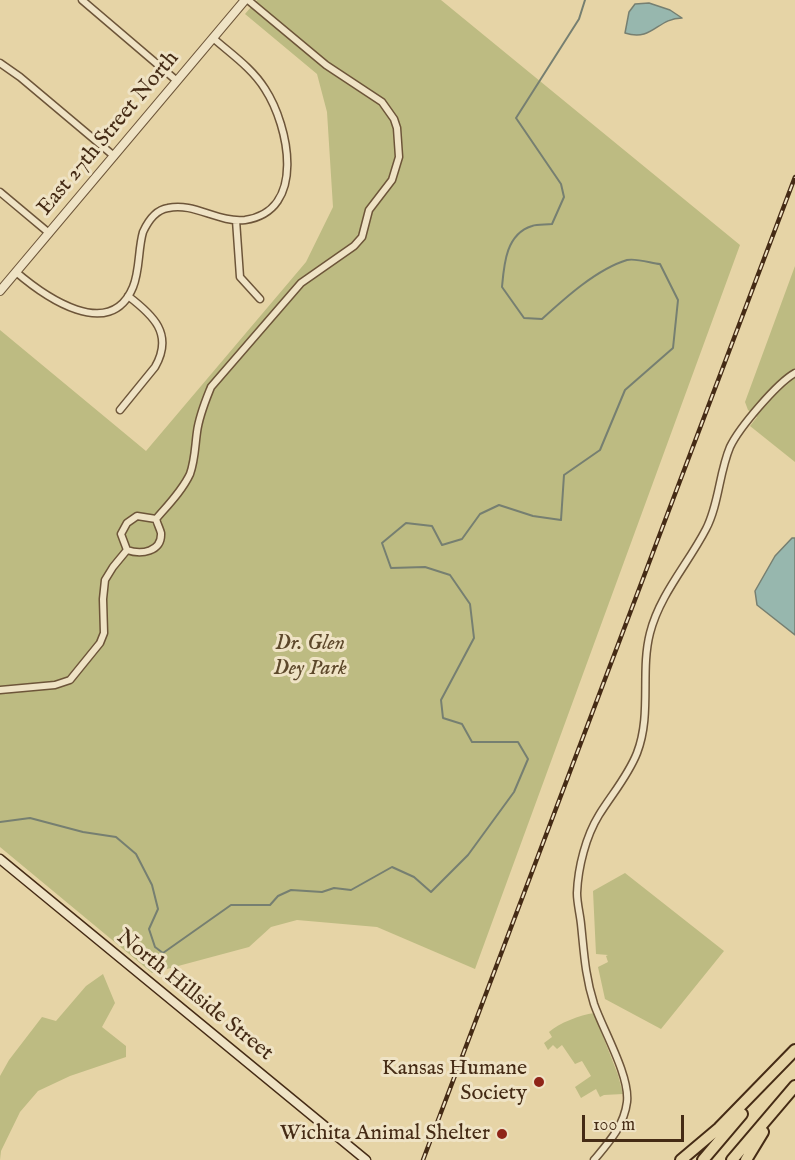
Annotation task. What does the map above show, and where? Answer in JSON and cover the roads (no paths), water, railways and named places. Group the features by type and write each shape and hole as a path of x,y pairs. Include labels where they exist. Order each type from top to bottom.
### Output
{"highway":[{"path":"681,1160 719,1128 795,1051"},
{"path":"703,1160 795,1051"},
{"path":"732,1160 795,1086"},
{"path":"746,1160 795,1086"}],"main road":[{"name":"North Hillside Street","path":"0,859 366,1160"}],"street":[{"path":"82,0 177,81"},
{"path":"156,519 189,474 196,452 197,430 211,387 301,283 354,246 362,237 369,210 392,180 399,157 399,137 394,119 382,102 326,65 246,0"},
{"name":"East 27th Street North","path":"0,291 246,0"},
{"path":"16,272 40,292 81,311 112,310 128,296 134,284 143,232 147,223 159,211 168,207 180,207 219,218 245,220 265,213 277,201 285,187 288,164 278,116 267,91 246,67 213,38"},
{"path":"0,63 114,156"},
{"path":"0,192 49,233"},
{"path":"236,220 240,277 260,298"},
{"path":"120,410 155,367 163,343 158,325 152,316 128,296"},
{"path":"594,1160 619,1128 627,1099 622,1073 594,1004 584,967 577,893 580,868 587,842 598,817 629,771 638,752 646,718 645,657 651,630 664,598 709,524 730,448 740,430 770,396 795,373"},
{"path":"137,516 156,519 161,532 159,542 153,549 145,553 128,550 122,534 127,523 137,516"},
{"path":"0,690 55,685 70,680 100,643 105,627 103,599 105,580 128,550"}],"water":[{"path":"649,3 670,10 682,18 666,22 642,34 625,33 629,12 635,4"},
{"path":"792,538 795,538 795,635 757,605 755,591 775,556"}],"waterway":[{"path":"0,822 30,818 83,832 116,837 136,854 152,885 158,909 149,929 155,947 163,953 231,905 270,905 278,896 291,890 322,892 334,888 351,890 392,867 414,877 431,892 468,855 514,792 528,759 518,742 472,742 462,724 443,718 441,700 474,638 470,604 450,575 425,567 391,568 382,543 406,523 432,526 442,545 462,539 480,514 499,505 533,516 561,520 564,475 600,450 625,390 673,348 678,300 660,264 639,260 627,260 616,264 582,285 542,319 524,318 502,287 508,251 512,243 523,230 534,225 552,224 564,197 561,184 516,118 579,19 585,0"}],"railway":[{"path":"423,1160 795,177"}],"place":[{"name":"Kansas Humane Society","path":"539,1082"},
{"name":"Wichita Animal Shelter","path":"502,1134"}],"park label":[{"name":"Dr. Glen Dey Park","path":"310,656"}]}
